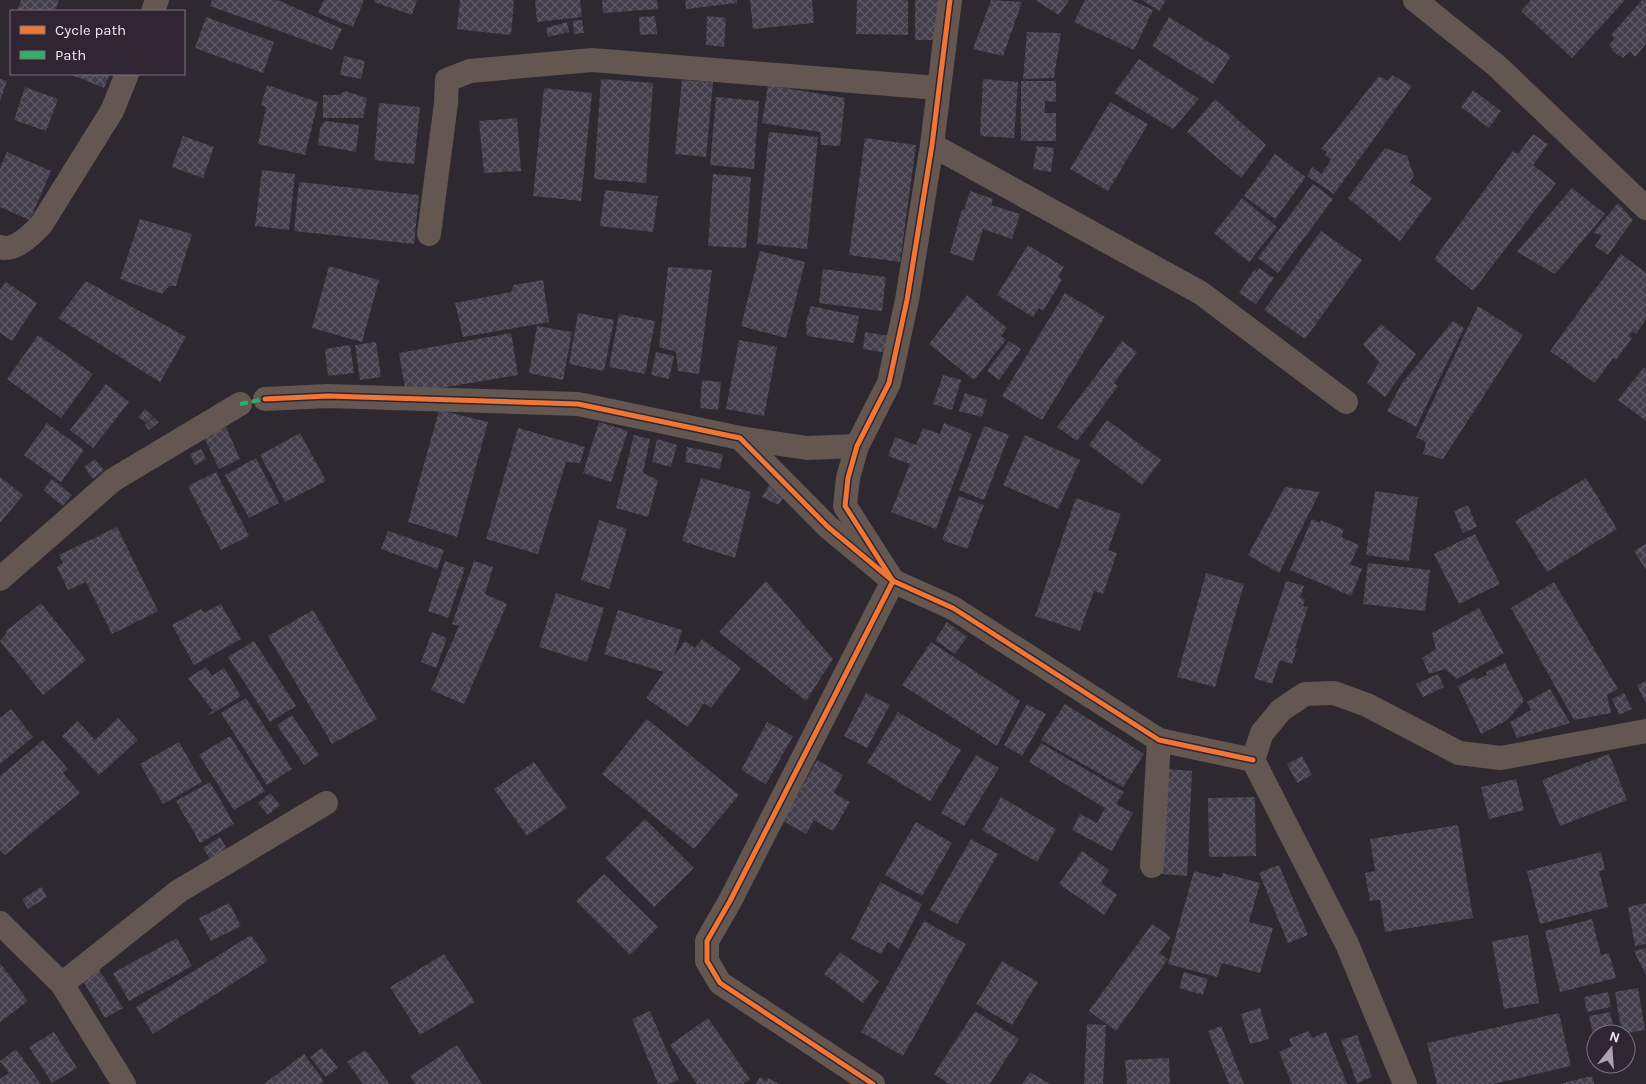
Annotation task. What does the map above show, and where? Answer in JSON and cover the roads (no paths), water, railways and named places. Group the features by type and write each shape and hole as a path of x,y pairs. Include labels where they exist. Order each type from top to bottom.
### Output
{"street":[{"path":"893,580 845,506 848,478 858,446 889,383 907,300 932,145 950,0"},
{"path":"1415,0 1497,66 1646,208"},
{"path":"429,234 446,103 447,80 470,71 592,60 938,88"},
{"path":"0,247 4,248 25,240 41,225 112,111 127,75"},
{"path":"932,145 1201,293 1346,402"},
{"path":"265,399 328,396 578,404 740,438 807,448 858,446"},
{"path":"0,578 113,480 240,404"},
{"path":"740,438 828,527 893,580 953,608 1160,740 1252,760"},
{"path":"874,1084 720,983 707,962 707,941 730,901 893,580"},
{"path":"1405,1084 1347,944 1252,760 1262,733 1281,710 1305,694 1334,693 1366,705 1459,753 1501,758 1646,731"},
{"path":"1152,866 1160,740"},
{"path":"62,984 179,891 326,802"},
{"path":"0,923 62,984 124,1084"}]}
